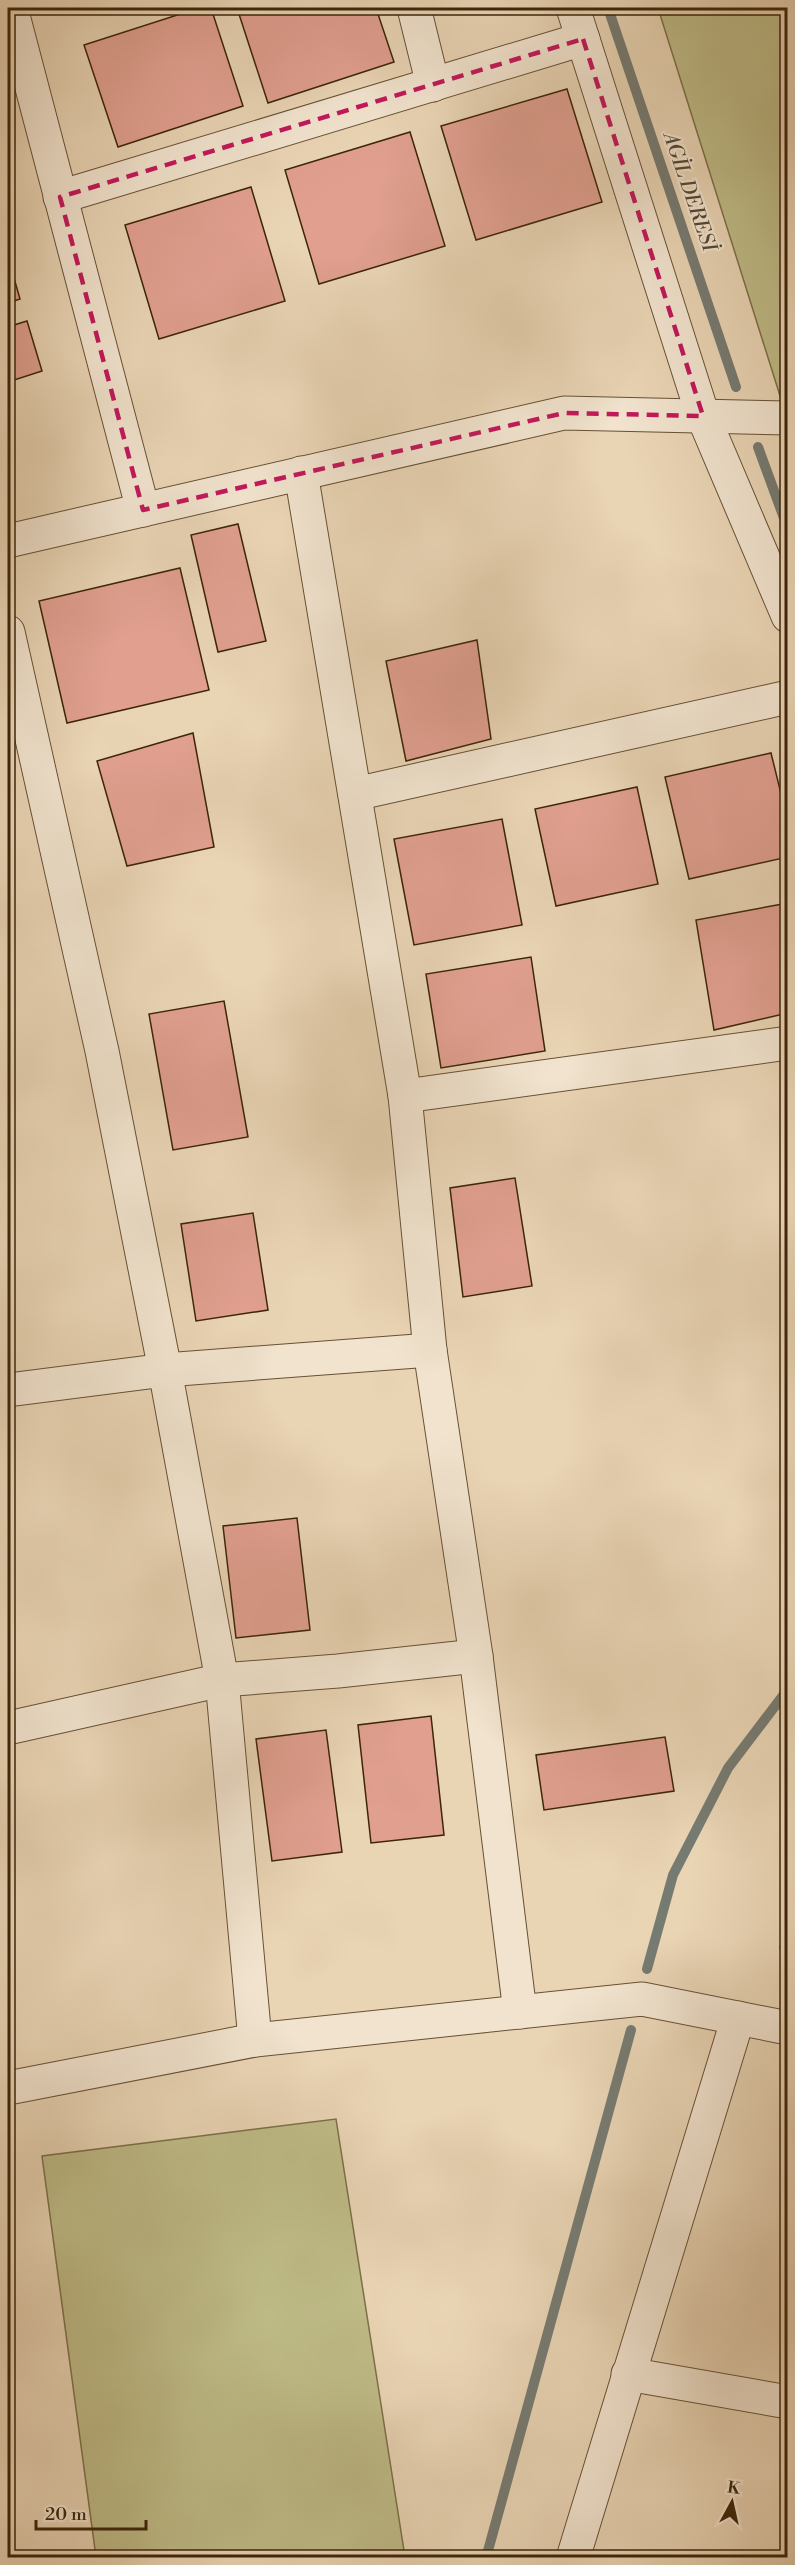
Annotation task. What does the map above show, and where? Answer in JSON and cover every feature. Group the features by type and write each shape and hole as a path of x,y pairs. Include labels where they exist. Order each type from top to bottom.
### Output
{"street":[{"path":"11,8 14,50 60,197 143,510"},
{"path":"414,8 433,85"},
{"path":"573,8 703,416 788,616"},
{"path":"60,197 583,39"},
{"path":"8,541 564,413 788,418"},
{"path":"301,474 405,1096 430,1350 476,1656 520,2012"},
{"path":"8,632 102,1052 165,1370 222,1680 255,2040"},
{"path":"355,794 788,697"},
{"path":"405,1096 788,1043"},
{"path":"8,1390 165,1370 430,1350"},
{"path":"8,1728 222,1680 338,1671 476,1656"},
{"path":"8,2088 255,2040 642,2000 788,2028"},
{"path":"573,2558 738,2018"},
{"path":"628,2374 788,2402"}],"highlighted area":[{"path":"583,39 703,416 564,413 143,510 60,197"}],"shaded area":[{"path":"658,8 787,8 787,399 781,399"},
{"path":"336,2119 405,2557 96,2557 42,2156"}],"building":[{"path":"199,8 211,8 243,106 118,147 84,45"},
{"path":"237,8 376,8 394,62 268,103"},
{"path":"567,89 602,202 476,240 441,126"},
{"path":"410,132 445,246 319,284 285,170"},
{"path":"251,187 285,301 159,339 125,225"},
{"path":"8,257 20,299 8,303"},
{"path":"8,304 14,325 27,321 42,371 8,382"},
{"path":"238,524 266,641 218,652 191,535"},
{"path":"180,568 209,690 67,723 39,601"},
{"path":"477,640 491,739 406,761 386,661"},
{"path":"193,733 214,847 127,866 97,761"},
{"path":"771,753 788,822 788,857 689,879 665,777"},
{"path":"637,787 658,884 556,906 535,809"},
{"path":"502,819 522,925 414,945 394,839"},
{"path":"788,903 788,1013 714,1030 696,920"},
{"path":"531,957 545,1051 441,1068 426,974"},
{"path":"224,1001 248,1137 173,1150 149,1014"},
{"path":"515,1178 532,1286 463,1297 450,1188"},
{"path":"253,1213 268,1310 196,1321 181,1224"},
{"path":"297,1518 310,1630 236,1638 223,1526"},
{"path":"431,1716 444,1835 371,1843 358,1725"},
{"path":"326,1730 342,1852 272,1861 256,1739"},
{"path":"665,1737 674,1791 544,1810 536,1755"},
{"path":"788,1911 788,1950 780,1948"}],"waterway":[{"name":"AGİL DERESİ","path":"608,8 736,387"},
{"path":"758,447 788,529"},
{"path":"647,1969 673,1875 728,1768 788,1689"},
{"path":"486,2558 631,2030"}]}
